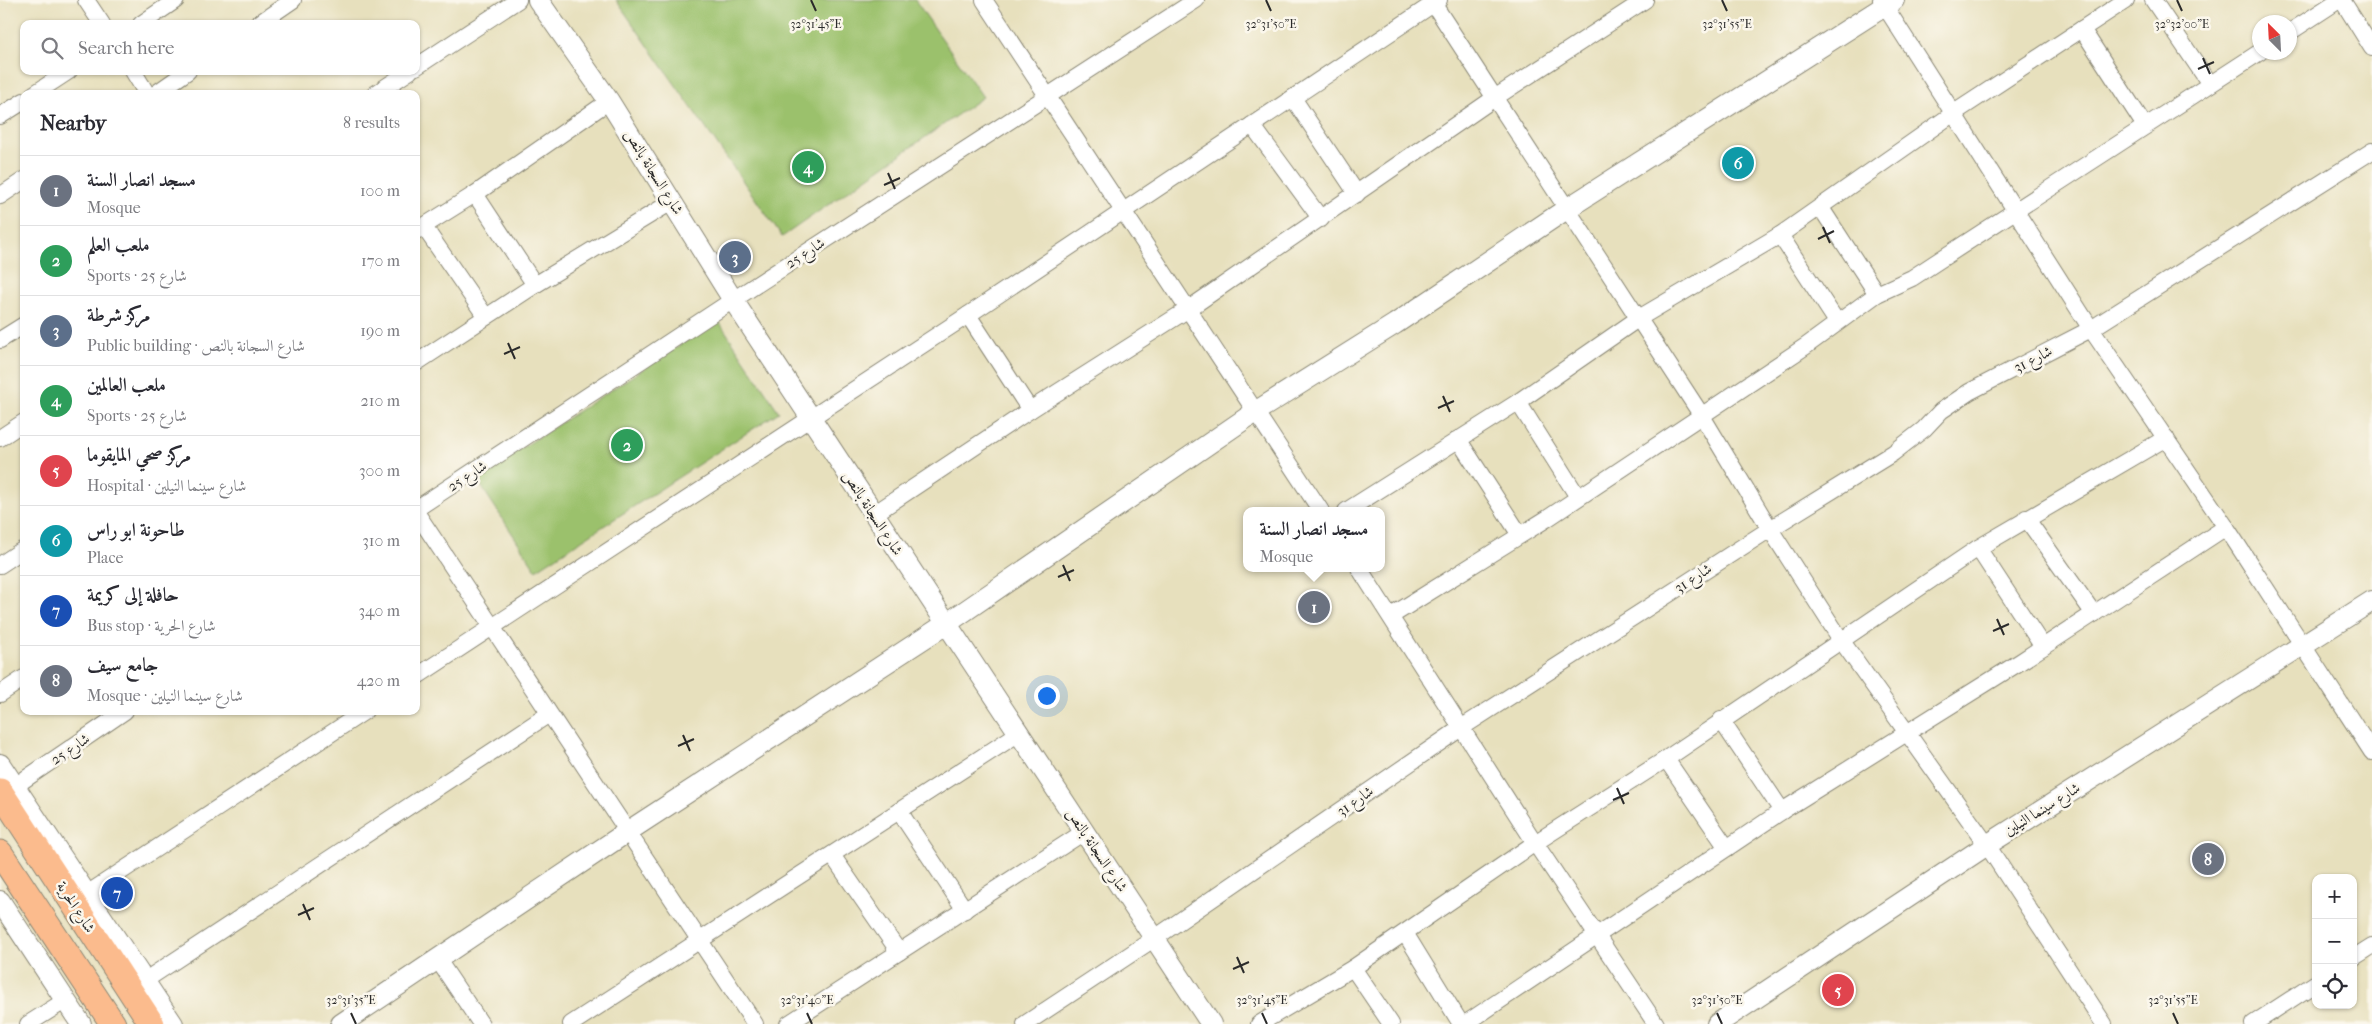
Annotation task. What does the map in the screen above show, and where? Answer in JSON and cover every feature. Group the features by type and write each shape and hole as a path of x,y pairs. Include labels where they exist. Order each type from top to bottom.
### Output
{"main road":[{"name":"شارع الحرية","path":"7,788 152,1024"},
{"path":"0,852 113,1024"}],"street":[{"path":"86,0 99,20"},
{"path":"147,20 176,0"},
{"path":"264,20 293,0"},
{"path":"420,64 518,0"},
{"name":"شارع السجانة بالنص","path":"538,0 609,101 733,300 1211,1024"},
{"path":"984,0 1318,507"},
{"name":"شارع 25","path":"420,508 733,300 1196,0"},
{"path":"874,514 1030,410 1187,310 1496,97 1645,0"},
{"path":"1352,507 1518,402 1639,318 1780,235 1954,114 2126,0"},
{"path":"2153,0 2210,84"},
{"path":"2297,28 2340,0 2372,48"},
{"path":"420,674 968,315 1252,126 1435,1 1702,416 1770,529 1841,640 1987,845 2104,1024"},
{"path":"341,1024 627,832 946,624 1255,412 1394,324 1568,208 1886,2 2014,211 2091,329 2226,527 2372,752"},
{"path":"2082,29 2145,126"},
{"path":"1391,616 1702,416 1806,346 1877,294 1912,278 2252,57"},
{"path":"40,90 63,75"},
{"path":"135,75 145,90"},
{"path":"161,90 182,75"},
{"path":"381,90 404,75"},
{"path":"1292,98 1357,194"},
{"path":"486,317 420,229 476,194 609,101"},
{"path":"0,116 20,103"},
{"path":"1252,126 1321,218"},
{"name":"شارع 31","path":"1026,1024 1461,728 1770,529 1893,453 1969,392 2091,329 2370,158"},
{"path":"0,196 20,183"},
{"path":"476,194 535,285"},
{"path":"420,360 535,285 673,201"},
{"path":"1821,208 1877,294"},
{"path":"1780,235 1837,322"},
{"path":"968,315 1030,410"},
{"path":"0,340 20,327"},
{"path":"1518,402 1578,497"},
{"path":"0,438 20,425"},
{"path":"1259,1024 1354,968 1535,843 1666,759 1978,548 2026,518 2166,438"},
{"path":"1458,439 1520,534"},
{"path":"420,517 491,628 755,1024"},
{"path":"2026,518 2094,614"},
{"path":"1405,934 1463,1024 1782,811 2094,614 2226,527"},
{"path":"1978,548 2042,647"},
{"path":"0,565 20,552"},
{"path":"1362,572 1535,843 1656,1024"},
{"name":"شارع سينما النيلين","path":"1717,1024 1987,845 2372,601"},
{"path":"0,694 20,681"},
{"path":"144,981 549,714"},
{"name":"شارع 25","path":"7,788 119,715"},
{"path":"87,894 359,715"},
{"path":"1721,720 1782,811"},
{"path":"571,1024 1019,733"},
{"path":"1666,759 1727,848"},
{"path":"0,764 7,788 87,894 173,1024"},
{"path":"899,810 965,910"},
{"path":"788,1024 1084,832"},
{"path":"832,854 900,952"},
{"path":"0,901 81,1024"},
{"path":"2357,955 2372,946"},
{"path":"438,960 481,1024"},
{"path":"1354,968 1391,1024"},
{"path":"2253,1024 2312,986"},
{"path":"28,1024 66,1000"}],"green space":[{"path":"616,0 915,0 983,97 782,237"},
{"path":"718,320 779,412 536,570 476,478"}],"place":[{"name":"طاحونة ابو راس","path":"1738,163"},
{"name":"ملعب العالمين","path":"808,167"},
{"name":"مركز شرطة","path":"735,257"},
{"name":"ملعب العلم","path":"627,445"},
{"name":"مسجد انصار السنة","path":"1314,607"},
{"name":"جامع سيف","path":"2208,859"},
{"name":"حافلة إلى كريمة","path":"117,893"},
{"name":"مركز صحي المايقوما","path":"1838,990"}]}
